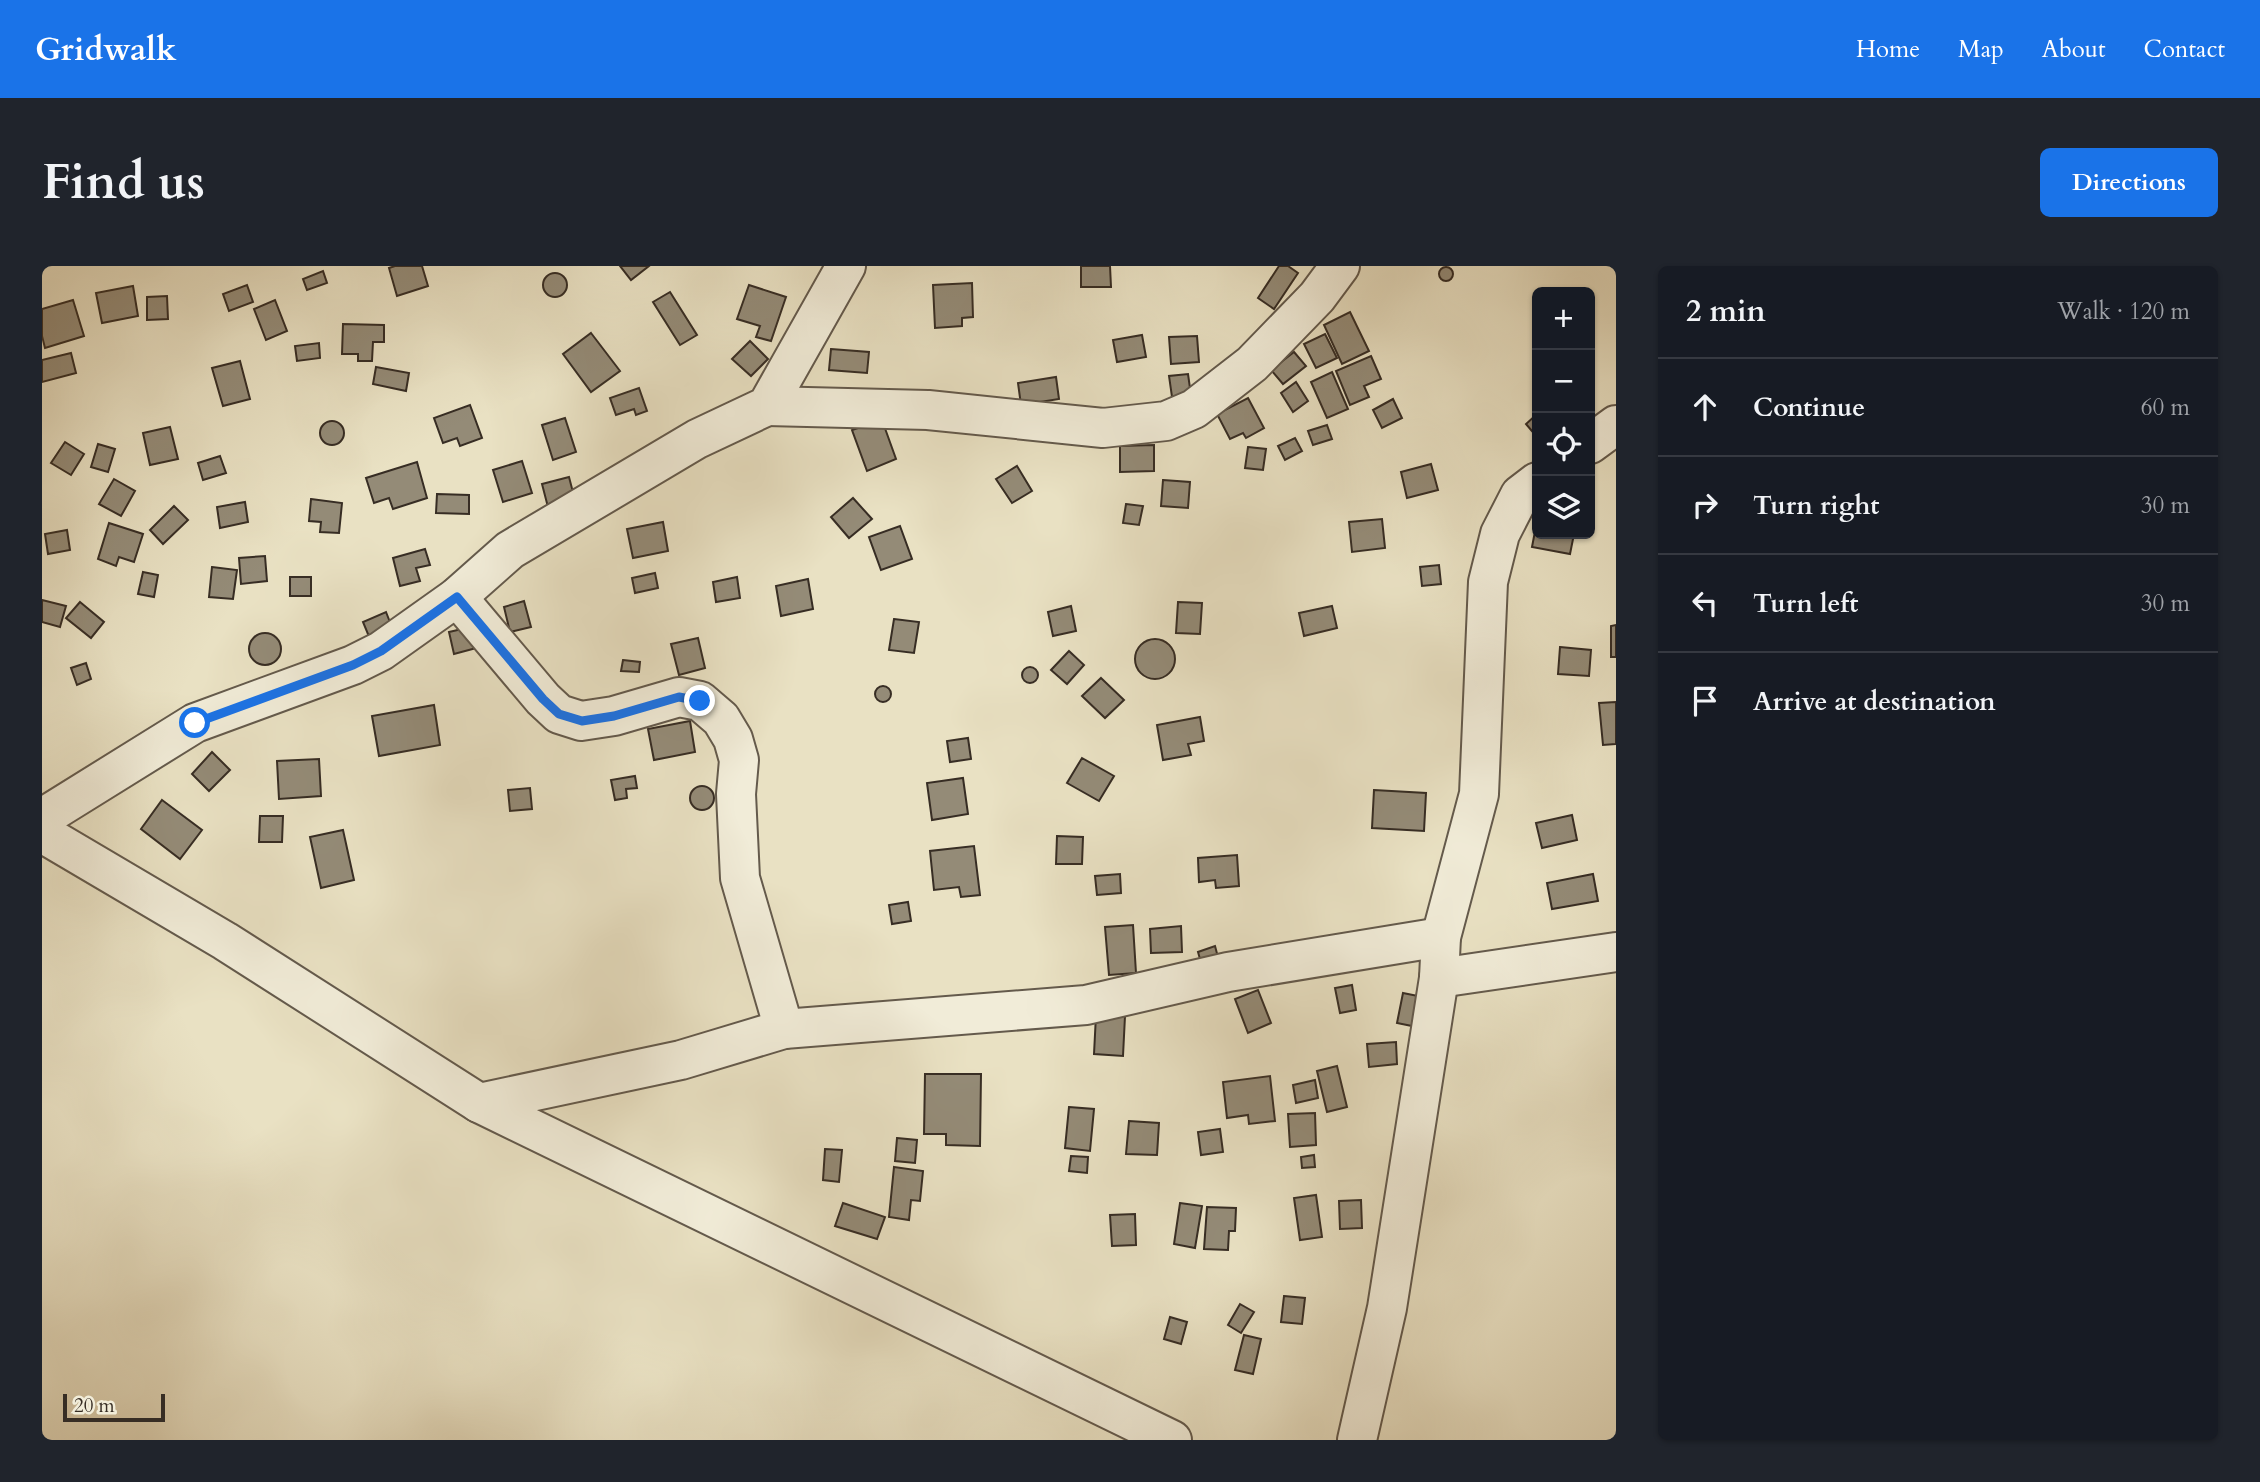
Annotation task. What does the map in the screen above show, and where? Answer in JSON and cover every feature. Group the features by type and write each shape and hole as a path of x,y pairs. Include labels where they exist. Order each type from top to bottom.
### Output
{"street":[{"path":"766,406 846,266"},
{"path":"42,818 195,723 353,665 381,651 457,597 510,550 696,439 766,406 928,410 1103,428 1166,421 1194,409 1252,364 1317,297 1340,266"},
{"path":"1595,440 1616,425"},
{"path":"1357,1440 1387,1308 1439,978 1441,937 1479,794 1488,582 1500,534 1520,495 1532,486"},
{"path":"457,597 543,699 559,714 582,721 614,716 679,697 700,701 721,719 733,739 739,760 736,794 740,878 784,1029"},
{"path":"42,833 225,941 478,1103 1172,1440"},
{"path":"478,1103 681,1060 784,1029 1086,1005 1228,972 1441,937"},
{"path":"1439,978 1616,952"}],"building":[{"path":"422,266 428,286 397,296 389,268"},
{"path":"620,266 649,266 631,280"},
{"path":"1081,266 1110,266 1111,287 1081,287"},
{"path":"1279,266 1288,266 1298,273 1274,309 1258,298"},
{"path":"1443,267 1449,267 1453,274 1449,281 1443,281 1439,277 1439,271"},
{"path":"323,271 327,283 307,290 303,279"},
{"path":"555,273 566,280 567,285 560,296 555,297 544,290 543,285 550,274"},
{"path":"972,283 973,317 962,318 962,326 935,328 933,285"},
{"path":"247,285 253,302 229,311 223,294"},
{"path":"749,285 786,297 771,341 756,337 760,326 737,319"},
{"path":"133,286 138,316 102,323 96,293"},
{"path":"670,292 697,335 680,345 653,302"},
{"path":"167,296 168,319 147,320 147,297"},
{"path":"73,300 84,336 45,348 42,309"},
{"path":"275,300 287,331 266,340 254,309"},
{"path":"1350,312 1369,351 1342,364 1324,325"},
{"path":"343,324 384,325 384,342 373,342 372,361 358,361 358,354 342,354"},
{"path":"591,333 620,371 591,392 563,354"},
{"path":"1325,334 1337,358 1316,368 1304,344"},
{"path":"1142,335 1146,357 1117,362 1113,340"},
{"path":"1197,336 1199,362 1171,364 1169,337"},
{"path":"750,341 768,359 751,376 732,359"},
{"path":"319,343 320,358 297,361 295,346"},
{"path":"831,349 869,352 867,373 829,370"},
{"path":"1294,352 1306,366 1283,384 1271,370"},
{"path":"71,353 76,373 42,382 42,360"},
{"path":"1371,356 1381,379 1364,386 1369,397 1350,405 1336,371"},
{"path":"240,361 250,399 223,406 212,368"},
{"path":"376,367 409,373 406,391 373,384"},
{"path":"1332,372 1348,409 1327,418 1311,382"},
{"path":"1188,374 1191,395 1172,397 1169,376"},
{"path":"1056,377 1059,399 1021,405 1018,383"},
{"path":"1296,382 1308,401 1293,412 1281,393"},
{"path":"639,388 647,411 636,415 634,409 616,415 610,398"},
{"path":"1248,398 1264,428 1246,438 1243,433 1230,439 1217,414"},
{"path":"1393,399 1402,418 1382,428 1373,410"},
{"path":"470,405 482,438 460,446 457,438 443,443 434,418"},
{"path":"565,418 576,452 553,460 542,425"},
{"path":"1532,419 1532,431 1526,424"},
{"path":"882,420 896,459 867,471 852,430"},
{"path":"332,421 340,425 344,433 340,441 332,445 324,441 320,433 324,425"},
{"path":"1327,425 1332,439 1313,445 1308,431"},
{"path":"170,427 178,459 150,465 143,433"},
{"path":"1295,438 1302,451 1285,460 1278,446"},
{"path":"65,442 84,454 71,475 51,463"},
{"path":"98,444 115,449 108,472 91,467"},
{"path":"1154,445 1154,471 1120,472 1120,446"},
{"path":"1248,447 1266,449 1263,470 1245,468"},
{"path":"220,456 226,473 203,480 198,463"},
{"path":"522,461 532,493 503,502 493,470"},
{"path":"417,462 427,498 393,509 389,498 374,503 366,478"},
{"path":"1431,464 1438,490 1407,498 1401,472"},
{"path":"1017,466 1032,491 1012,503 996,479"},
{"path":"569,477 576,504 549,511 542,484"},
{"path":"114,479 135,491 121,516 99,504"},
{"path":"1163,480 1190,482 1188,508 1161,506"},
{"path":"437,494 469,495 469,514 436,513"},
{"path":"853,498 872,519 849,538 831,517"},
{"path":"311,499 342,503 339,533 320,532 321,522 309,521"},
{"path":"245,502 248,522 220,528 217,507"},
{"path":"1126,504 1143,506 1139,525 1123,523"},
{"path":"174,506 188,520 163,544 150,530"},
{"path":"1382,519 1385,548 1352,552 1349,522"},
{"path":"663,522 668,551 633,558 627,529"},
{"path":"109,523 143,534 134,562 119,557 116,566 98,559"},
{"path":"900,526 912,559 881,570 869,537"},
{"path":"67,530 70,550 48,554 45,534"},
{"path":"1534,539 1573,539 1570,554 1532,547"},
{"path":"425,549 430,565 416,568 420,581 400,586 393,558"},
{"path":"265,556 267,581 241,584 239,558"},
{"path":"1439,565 1441,584 1422,586 1420,567"},
{"path":"212,567 237,570 233,599 209,597"},
{"path":"143,572 158,575 154,597 138,594"},
{"path":"655,573 658,588 635,593 632,578"},
{"path":"290,577 311,577 311,596 290,596"},
{"path":"737,577 740,598 716,602 713,582"},
{"path":"808,579 813,609 781,616 776,586"},
{"path":"42,600 66,606 60,627 42,622"},
{"path":"524,601 531,627 510,632 504,607"},
{"path":"80,602 104,622 91,638 66,618"},
{"path":"1178,602 1202,603 1200,634 1176,633"},
{"path":"1071,606 1076,631 1053,636 1048,612"},
{"path":"1332,606 1337,628 1304,636 1299,613"},
{"path":"386,612 393,630 370,639 363,622"},
{"path":"894,619 919,622 914,653 889,650"},
{"path":"1616,625 1616,657 1611,657 1611,626"},
{"path":"475,626 480,647 454,654 449,632"},
{"path":"265,633 276,638 281,649 276,660 265,665 254,660 249,649 254,638"},
{"path":"698,638 705,668 679,675 671,644"},
{"path":"1155,639 1163,640 1169,645 1174,651 1174,667 1169,673 1163,678 1155,679 1147,678 1141,673 1136,667 1135,659 1136,651 1141,645 1147,640"},
{"path":"1560,647 1591,650 1589,676 1558,674"},
{"path":"1069,651 1084,665 1067,684 1051,670"},
{"path":"623,660 640,662 639,672 621,671"},
{"path":"86,663 91,679 77,685 71,668"},
{"path":"1030,667 1038,675 1030,683 1022,675"},
{"path":"1101,678 1124,700 1105,718 1082,696"},
{"path":"883,686 891,694 883,702 875,694"},
{"path":"1616,702 1616,744 1603,745 1599,703"},
{"path":"434,705 440,745 379,756 372,716"},
{"path":"1200,717 1204,741 1188,744 1191,755 1163,760 1157,725"},
{"path":"690,721 695,752 654,760 648,729"},
{"path":"968,738 971,759 950,762 947,741"},
{"path":"212,752 230,770 209,791 192,774"},
{"path":"1082,758 1114,776 1099,801 1067,783"},
{"path":"319,759 321,796 279,799 277,761"},
{"path":"635,776 637,788 626,789 627,798 615,800 611,780"},
{"path":"963,778 968,814 932,820 927,783"},
{"path":"702,786 710,790 714,798 710,806 702,810 694,806 690,798 694,790"},
{"path":"530,788 532,809 510,811 508,790"},
{"path":"1374,790 1426,793 1424,831 1372,828"},
{"path":"162,800 202,830 180,859 141,829"},
{"path":"1572,815 1577,840 1542,848 1536,823"},
{"path":"260,816 283,816 282,842 259,842"},
{"path":"343,830 354,880 321,888 310,837"},
{"path":"1057,836 1083,837 1082,864 1056,864"},
{"path":"974,846 980,895 961,897 959,887 934,890 930,851"},
{"path":"1237,855 1239,886 1216,888 1215,880 1199,882 1198,858"},
{"path":"1120,874 1121,893 1097,895 1095,876"},
{"path":"1593,874 1598,901 1552,909 1547,883"},
{"path":"908,902 911,921 892,924 889,905"},
{"path":"1133,925 1136,973 1109,975 1105,927"},
{"path":"1181,926 1182,952 1151,953 1150,929"},
{"path":"1215,946 1219,961 1202,966 1198,952"},
{"path":"1352,985 1356,1010 1340,1013 1335,988"},
{"path":"1258,990 1271,1023 1248,1033 1235,999"},
{"path":"1403,993 1418,996 1412,1026 1397,1023"},
{"path":"1096,1015 1125,1016 1123,1056 1094,1054"},
{"path":"1396,1042 1397,1064 1369,1067 1367,1044"},
{"path":"1337,1066 1347,1107 1327,1112 1317,1071"},
{"path":"925,1074 981,1074 980,1146 946,1145 946,1134 924,1134"},
{"path":"1270,1076 1275,1121 1249,1124 1248,1115 1227,1118 1223,1082"},
{"path":"1315,1080 1318,1098 1296,1103 1293,1085"},
{"path":"1069,1107 1094,1109 1090,1151 1065,1148"},
{"path":"1315,1113 1316,1145 1290,1147 1288,1114"},
{"path":"1129,1121 1159,1123 1157,1155 1126,1154"},
{"path":"1220,1129 1223,1152 1201,1155 1198,1132"},
{"path":"897,1138 917,1140 915,1163 895,1161"},
{"path":"825,1149 842,1150 839,1182 823,1180"},
{"path":"1314,1155 1315,1167 1302,1168 1301,1157"},
{"path":"1071,1156 1088,1157 1087,1173 1069,1171"},
{"path":"894,1167 923,1171 920,1201 911,1200 909,1220 889,1217"},
{"path":"1316,1195 1322,1237 1300,1240 1294,1198"},
{"path":"1361,1200 1362,1228 1340,1229 1339,1201"},
{"path":"843,1203 885,1217 877,1239 835,1226"},
{"path":"1180,1203 1202,1206 1195,1248 1174,1244"},
{"path":"1207,1207 1236,1208 1235,1231 1229,1231 1228,1250 1204,1249"},
{"path":"1135,1214 1136,1245 1112,1246 1110,1215"},
{"path":"1284,1296 1305,1298 1302,1324 1281,1322"},
{"path":"1240,1304 1254,1312 1241,1333 1228,1325"},
{"path":"1170,1317 1187,1322 1181,1344 1164,1339"},
{"path":"1244,1335 1261,1339 1253,1374 1235,1370"}],"route":[{"path":"195,723 353,665 381,651 457,597 543,699 559,714 582,721 614,716 679,697 700,701"}]}
